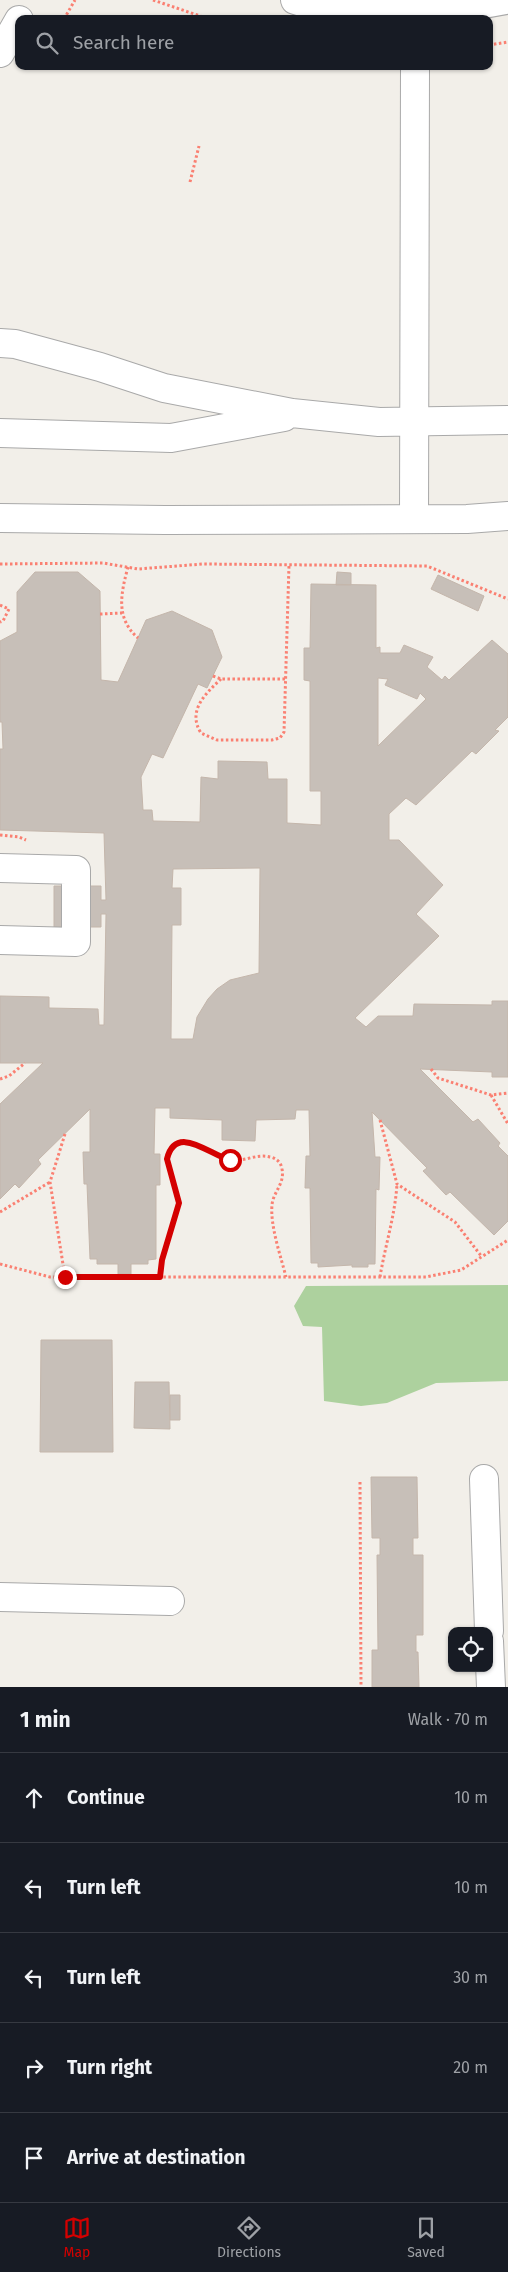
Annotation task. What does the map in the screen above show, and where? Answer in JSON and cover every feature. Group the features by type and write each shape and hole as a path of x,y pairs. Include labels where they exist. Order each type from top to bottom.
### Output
{"lane":[{"path":"21,15 30,0"},
{"path":"295,0 314,6 415,14 445,11 506,0"},
{"path":"0,53 15,26"},
{"path":"414,520 415,70"},
{"path":"0,343 15,344 100,366 164,388 300,414 379,422 508,420"},
{"path":"0,433 171,438 300,414"},
{"path":"0,518 467,520 508,516"},
{"path":"0,868 76,870 76,942 0,940"},
{"path":"484,1479 489,1627"},
{"path":"0,1597 170,1601"},
{"path":"490,1672 491,1687"}],"path":[{"path":"66,15 75,0"},
{"path":"153,0 197,15"},
{"path":"493,45 508,42"},
{"path":"190,182 199,146"},
{"path":"0,564 102,563 138,569 203,564 427,566 508,599"},
{"path":"221,679 212,686 196,711 195,719 201,733 217,740 272,740 280,738 284,732 289,565"},
{"path":"128,567 122,599 122,613 130,631 138,638"},
{"path":"0,605 9,609 3,621 0,622"},
{"path":"100,614 122,613"},
{"path":"213,676 221,679 286,679"},
{"path":"0,835 7,835"},
{"path":"0,1079 9,1076 25,1064"},
{"path":"431,1069 438,1078 491,1095 508,1093"},
{"path":"491,1095 508,1124"},
{"path":"380,1120 397,1184 396,1204 385,1244 380,1277"},
{"path":"65,1134 50,1182 65,1277"},
{"path":"160,1277 162,1260 179,1203 167,1159 169,1152 175,1145 183,1142 191,1142 230,1160 265,1156 279,1161 282,1167 282,1183 272,1205 275,1229 286,1277"},
{"path":"0,1212 50,1182"},
{"path":"397,1184 455,1222 482,1256"},
{"path":"0,1264 50,1277 426,1277 461,1270 508,1240"},
{"path":"360,1482 361,1687"}],"green space":[{"path":"508,1285 508,1381 436,1383 387,1403 361,1406 324,1401 322,1327 303,1326 294,1306 306,1286"}],"building":[{"path":"35,572 78,572 100,591 101,680 118,682 146,620 172,611 212,630 222,657 207,688 198,684 163,758 152,754 141,777 143,810 152,810 153,821 200,822 201,777 218,779 218,761 267,762 268,779 287,779 287,823 321,825 321,791 310,791 310,681 304,680 304,648 310,648 311,584 376,585 376,648 380,647 380,653 400,653 404,645 433,657 427,667 442,680 445,676 449,680 492,640 508,654 508,717 495,730 499,731 476,754 472,751 416,805 406,798 389,814 389,840 399,840 443,885 416,914 439,936 355,1018 366,1027 378,1016 413,1016 414,1004 492,1005 492,1001 508,1001 508,1077 492,1077 492,1072 420,1069 473,1122 478,1119 500,1143 498,1146 508,1156 508,1221 494,1235 450,1192 446,1195 423,1171 427,1168 372,1112 375,1157 380,1157 379,1190 376,1189 375,1264 368,1264 368,1267 352,1267 352,1265 318,1267 318,1263 311,1263 310,1188 305,1188 306,1156 310,1156 309,1110 296,1110 295,1119 256,1120 255,1141 222,1140 222,1120 170,1118 170,1108 155,1108 154,1154 160,1154 160,1185 156,1185 156,1259 148,1260 148,1264 131,1264 131,1274 118,1274 118,1264 97,1264 97,1259 90,1259 87,1184 84,1184 83,1152 90,1152 90,1109 38,1160 41,1164 19,1188 15,1184 0,1199 0,1104 43,1063 0,1063 0,996 49,997 49,1008 98,1009 99,1025 104,1025 106,914 101,914 101,927 54,927 54,886 101,886 101,900 106,900 104,833 0,830 0,749 3,749 2,722 0,722 0,641 17,632 17,592","holes":["378,678 388,679 385,685 417,699 420,693 426,699 378,746","260,868 259,973 230,980 217,989 208,999 197,1017 193,1039 171,1039 172,925 181,925 181,888 172,888 173,869"]},
{"path":"337,572 351,573 351,585 336,585"},
{"path":"438,575 484,596 478,611 431,589"},
{"path":"41,1340 112,1340 113,1452 40,1452"},
{"path":"135,1382 169,1382 170,1429 134,1428"},
{"path":"170,1395 180,1395 180,1420 170,1420"},
{"path":"371,1477 417,1477 418,1538 413,1538 413,1555 423,1555 423,1635 416,1635 419,1687 372,1687 372,1650 378,1650 377,1555 380,1555 380,1538 372,1538"}],"route":[{"path":"65,1277 160,1277 162,1260 179,1203 167,1159 169,1152 175,1145 191,1142 222,1158 230,1160"}]}
